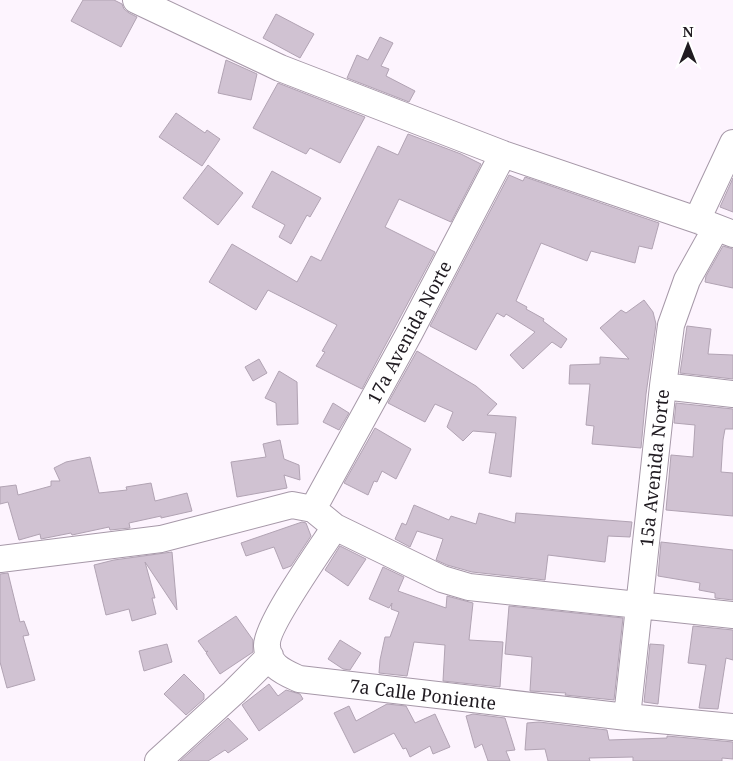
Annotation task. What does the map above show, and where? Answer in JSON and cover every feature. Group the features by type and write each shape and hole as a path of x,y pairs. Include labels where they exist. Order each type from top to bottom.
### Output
{"street":[{"path":"136,0 280,68 503,154 715,227"},
{"name":"15a Avenida Norte","path":"627,717 663,386 672,325 687,280 715,227 733,143"},
{"name":"17a Avenida Norte","path":"312,509 409,334 503,154"},
{"path":"663,386 733,394"},
{"path":"0,559 161,539 292,505 312,509 335,527 442,579 469,587 733,615"},
{"path":"158,761 234,692 270,656 266,645 272,625 335,527"},
{"name":"7a Calle Poniente","path":"270,656 278,669 299,679 627,717 733,727"}],"building":[{"path":"83,0 114,0 122,4 129,13 137,17 121,47 71,21"},
{"path":"276,14 314,34 300,58 263,38"},
{"path":"380,37 393,43 381,66 389,69 386,76 415,91 409,102 347,78 357,55 368,60"},
{"path":"226,60 257,74 251,100 218,93"},
{"path":"278,83 365,117 340,163 310,148 306,154 253,128"},
{"path":"176,113 205,133 207,130 220,139 202,166 159,137"},
{"path":"408,134 461,154 481,164 451,222 399,199 385,227 435,252 362,389 316,366 325,352 322,351 337,325 268,290 256,310 209,282 232,244 297,282 311,256 321,261 378,146 398,155"},
{"path":"208,165 243,193 218,225 183,198"},
{"path":"272,171 321,198 310,217 307,215 291,244 279,237 285,225 252,207"},
{"path":"509,175 523,181 525,177 659,223 652,249 639,246 635,263 591,251 587,261 541,243 516,301 544,319 543,321 567,339 561,348 552,342 523,369 510,355 535,332 506,314 504,317 497,313 476,350 430,326"},
{"path":"733,178 733,212 720,207"},
{"path":"723,246 733,249 733,288 705,282 706,276"},
{"path":"644,300 653,312 656,324 646,394 641,448 592,444 594,426 586,425 590,384 569,384 570,365 600,364 600,357 629,359 600,328 621,310 626,313"},
{"path":"687,326 711,329 708,354 733,355 733,379 680,373"},
{"path":"417,351 476,386 497,404 487,415 516,417 511,477 489,473 496,433 473,431 463,441 447,427 453,412 435,404 425,422 388,403"},
{"path":"259,359 267,373 253,381 245,367"},
{"path":"279,371 297,382 298,424 277,425 276,403 265,398"},
{"path":"333,403 349,413 339,430 323,422"},
{"path":"676,403 733,409 733,429 725,429 721,472 733,473 733,516 666,510 671,455 693,457 695,425 674,423"},
{"path":"375,428 411,449 396,479 382,471 377,482 374,481 368,495 344,483"},
{"path":"280,440 284,459 299,465 300,480 284,475 287,488 237,497 231,462 266,457 263,444"},
{"path":"90,457 99,493 127,490 126,487 151,483 155,501 187,493 192,511 129,523 130,528 110,530 109,527 41,539 40,534 19,540 8,502 0,504 0,487 16,485 18,495 51,486 51,481 60,481 54,468 66,462"},
{"path":"414,505 449,520 451,516 476,524 479,513 515,523 516,513 632,522 630,537 608,536 605,562 548,555 545,580 472,572 447,565 436,560 443,539 417,531 410,547 395,539 402,523 406,525"},
{"path":"302,522 306,523 311,536 291,566 283,569 274,547 246,556 241,543"},
{"path":"661,542 733,550 733,600 715,598 715,593 699,590 700,583 658,576"},
{"path":"340,546 366,559 348,586 325,570"},
{"path":"172,552 177,610 145,562 155,598 152,598 156,614 132,621 129,609 106,615 94,565 114,560"},
{"path":"383,567 404,577 398,591 446,608 447,596 473,603 469,640 503,642 500,687 443,681 445,645 414,642 407,676 379,673 385,637 390,637 399,612 391,609 392,603 389,608 369,599"},
{"path":"8,573 20,622 24,621 29,635 23,636 35,680 7,688 0,662 0,574"},
{"path":"509,606 623,618 614,700 565,695 566,693 530,691 532,657 505,654"},
{"path":"236,616 253,640 253,652 220,674 206,653 208,651 206,652 198,641"},
{"path":"693,626 733,630 733,660 726,658 718,709 699,708 706,665 688,663"},
{"path":"340,640 361,653 350,670 343,669 328,659"},
{"path":"167,644 172,662 144,671 139,651"},
{"path":"650,644 664,645 658,704 644,702"},
{"path":"184,674 204,694 204,699 186,715 164,694"},
{"path":"269,684 278,696 286,690 300,694 303,699 259,731 242,705"},
{"path":"387,704 406,706 415,723 435,714 450,747 433,754 430,746 410,757 406,748 403,749 394,733 354,753 334,713 349,706 356,721"},
{"path":"473,714 505,718 515,750 506,751 510,761 488,761 482,744 475,748 466,716"},
{"path":"228,718 248,739 228,753 225,750 208,761 180,761"},
{"path":"539,722 607,730 609,740 667,738 667,736 733,742 733,759 722,758 722,761 633,761 633,757 589,758 590,761 548,761 545,749 525,750 527,723"}]}
